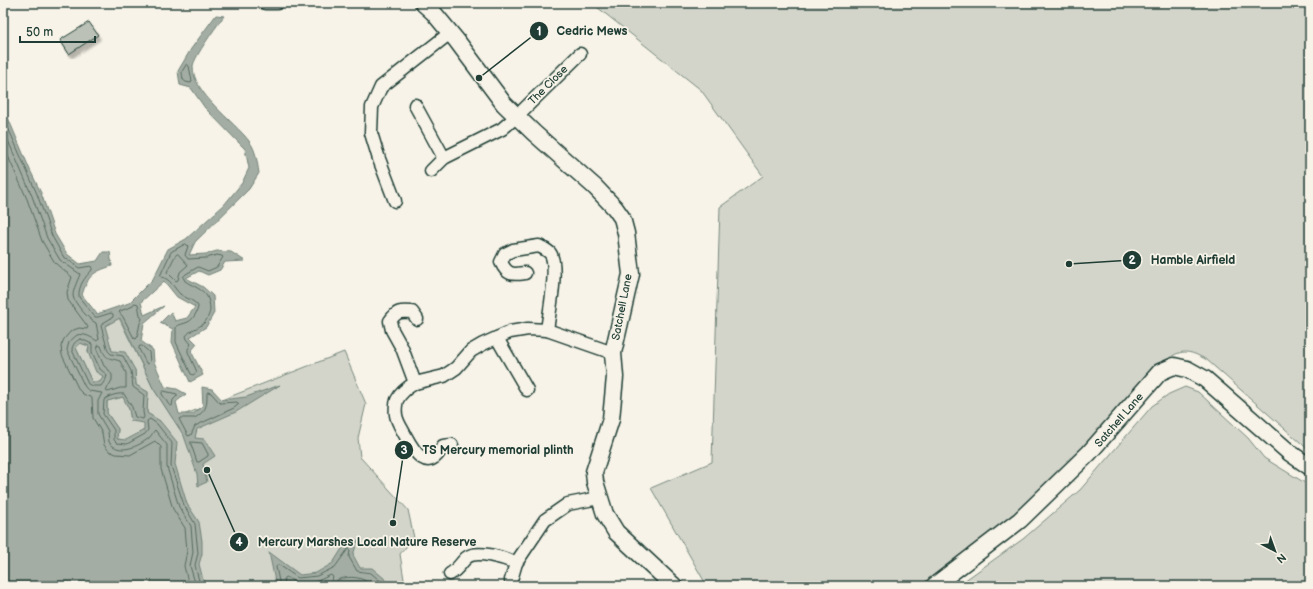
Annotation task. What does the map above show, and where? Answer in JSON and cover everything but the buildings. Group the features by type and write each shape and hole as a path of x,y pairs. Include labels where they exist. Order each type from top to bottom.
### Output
{"street":[{"path":"265,3 277,3"},
{"name":"Satchell Lane","path":"423,3 433,12 450,33 504,104 534,133 595,187 611,203 622,218 626,233 631,274 613,353 614,377 611,420 594,472 599,498 605,514 620,536 674,586"},
{"path":"394,201 371,133 372,107 381,87 450,33"},
{"name":"The Close","path":"431,171 444,158 502,129 580,54"},
{"path":"416,105 444,158"},
{"path":"525,273 513,275 505,270 501,262 505,254 513,250 539,246 550,253 553,260 554,281 547,330"},
{"path":"415,383 402,348 392,330 390,321 395,314 402,311 416,312"},
{"path":"444,444 440,452 434,458 421,458 415,453 396,415 396,401 405,389 415,383 444,376 456,368 471,351 483,344 510,332 528,328 547,330 613,353"},
{"path":"497,338 527,390"},
{"name":"Satchell Lane","path":"934,586 1020,520 1089,453 1160,372 1174,366 1187,369 1205,379 1290,453 1310,466"},
{"path":"512,586 511,580 516,563 544,520 568,504 599,498"},
{"path":"456,574 467,557 475,554 504,558 516,563"}],"shaded area":[{"path":"592,3 1310,3 1310,451 1207,360 1195,354 1185,352 1175,354 1164,362 1089,449 1015,519 924,586 707,586 651,488 712,462 720,207 763,176 701,90"},
{"path":"119,318 153,388 173,419 344,352 366,404 358,438 360,457 408,510 414,538 400,554 405,586 63,586 120,439 117,439 118,429 107,413 107,401 123,397 129,409 131,420 160,421 147,413 148,392 136,385 135,370 112,351 104,326"},
{"path":"80,343 89,346 88,352 103,376 100,383 92,382 76,348"},
{"path":"1185,387 1198,392 1248,438 1264,458 1310,486 1310,586 957,586 1023,539 1080,490 1152,406 1169,394"}],"water":[{"path":"216,15 224,16 194,62 193,66 195,76 199,86 206,96 251,144 256,156 259,173 249,189 195,242 189,255 206,254 217,251 231,252 245,261 225,262 220,270 208,275 199,271 186,278 203,287 213,296 214,313 206,327 190,337 197,344 191,351 203,375 190,382 172,342 173,329 160,323 171,312 175,321 187,318 195,307 177,297 164,281 141,302 144,315 164,306 144,323 141,341 153,350 154,362 165,387 177,389 186,394 176,402 179,414 193,414 203,406 202,387 212,389 222,400 246,397 280,385 236,412 197,429 195,438 204,439 215,456 203,464 207,482 198,486 197,474 184,436 153,388 120,318 105,326 112,351 125,352 135,370 136,385 148,392 147,413 160,421 177,442 175,464 187,504 199,522 202,541 202,554 199,564 206,586 3,586 3,106 41,193 55,234 67,254 80,264 97,261 103,252 110,252 112,266 95,273 86,283 82,295 97,314 129,303 153,279 168,249 186,239 224,205 242,183 249,168 245,149 205,108 191,88 180,85 178,71 191,49","holes":["80,343 89,346 88,352 96,372 103,376 100,382 92,382 76,348","123,397 129,409 131,421 144,423 144,430 126,440 117,439 118,429 107,413 107,401"]},
{"path":"358,540 353,555 360,568 372,568 391,586 366,586 361,582 343,582 337,586 276,586 269,552 300,575 316,573 333,563 345,544"}],"place":[{"name":"Cedric Mews","path":"479,78"},
{"name":"Hamble Airfield","path":"1069,264"},
{"name":"Mercury Marshes Local Nature Reserve","path":"207,470"},
{"name":"TS Mercury memorial plinth","path":"393,523"}]}
